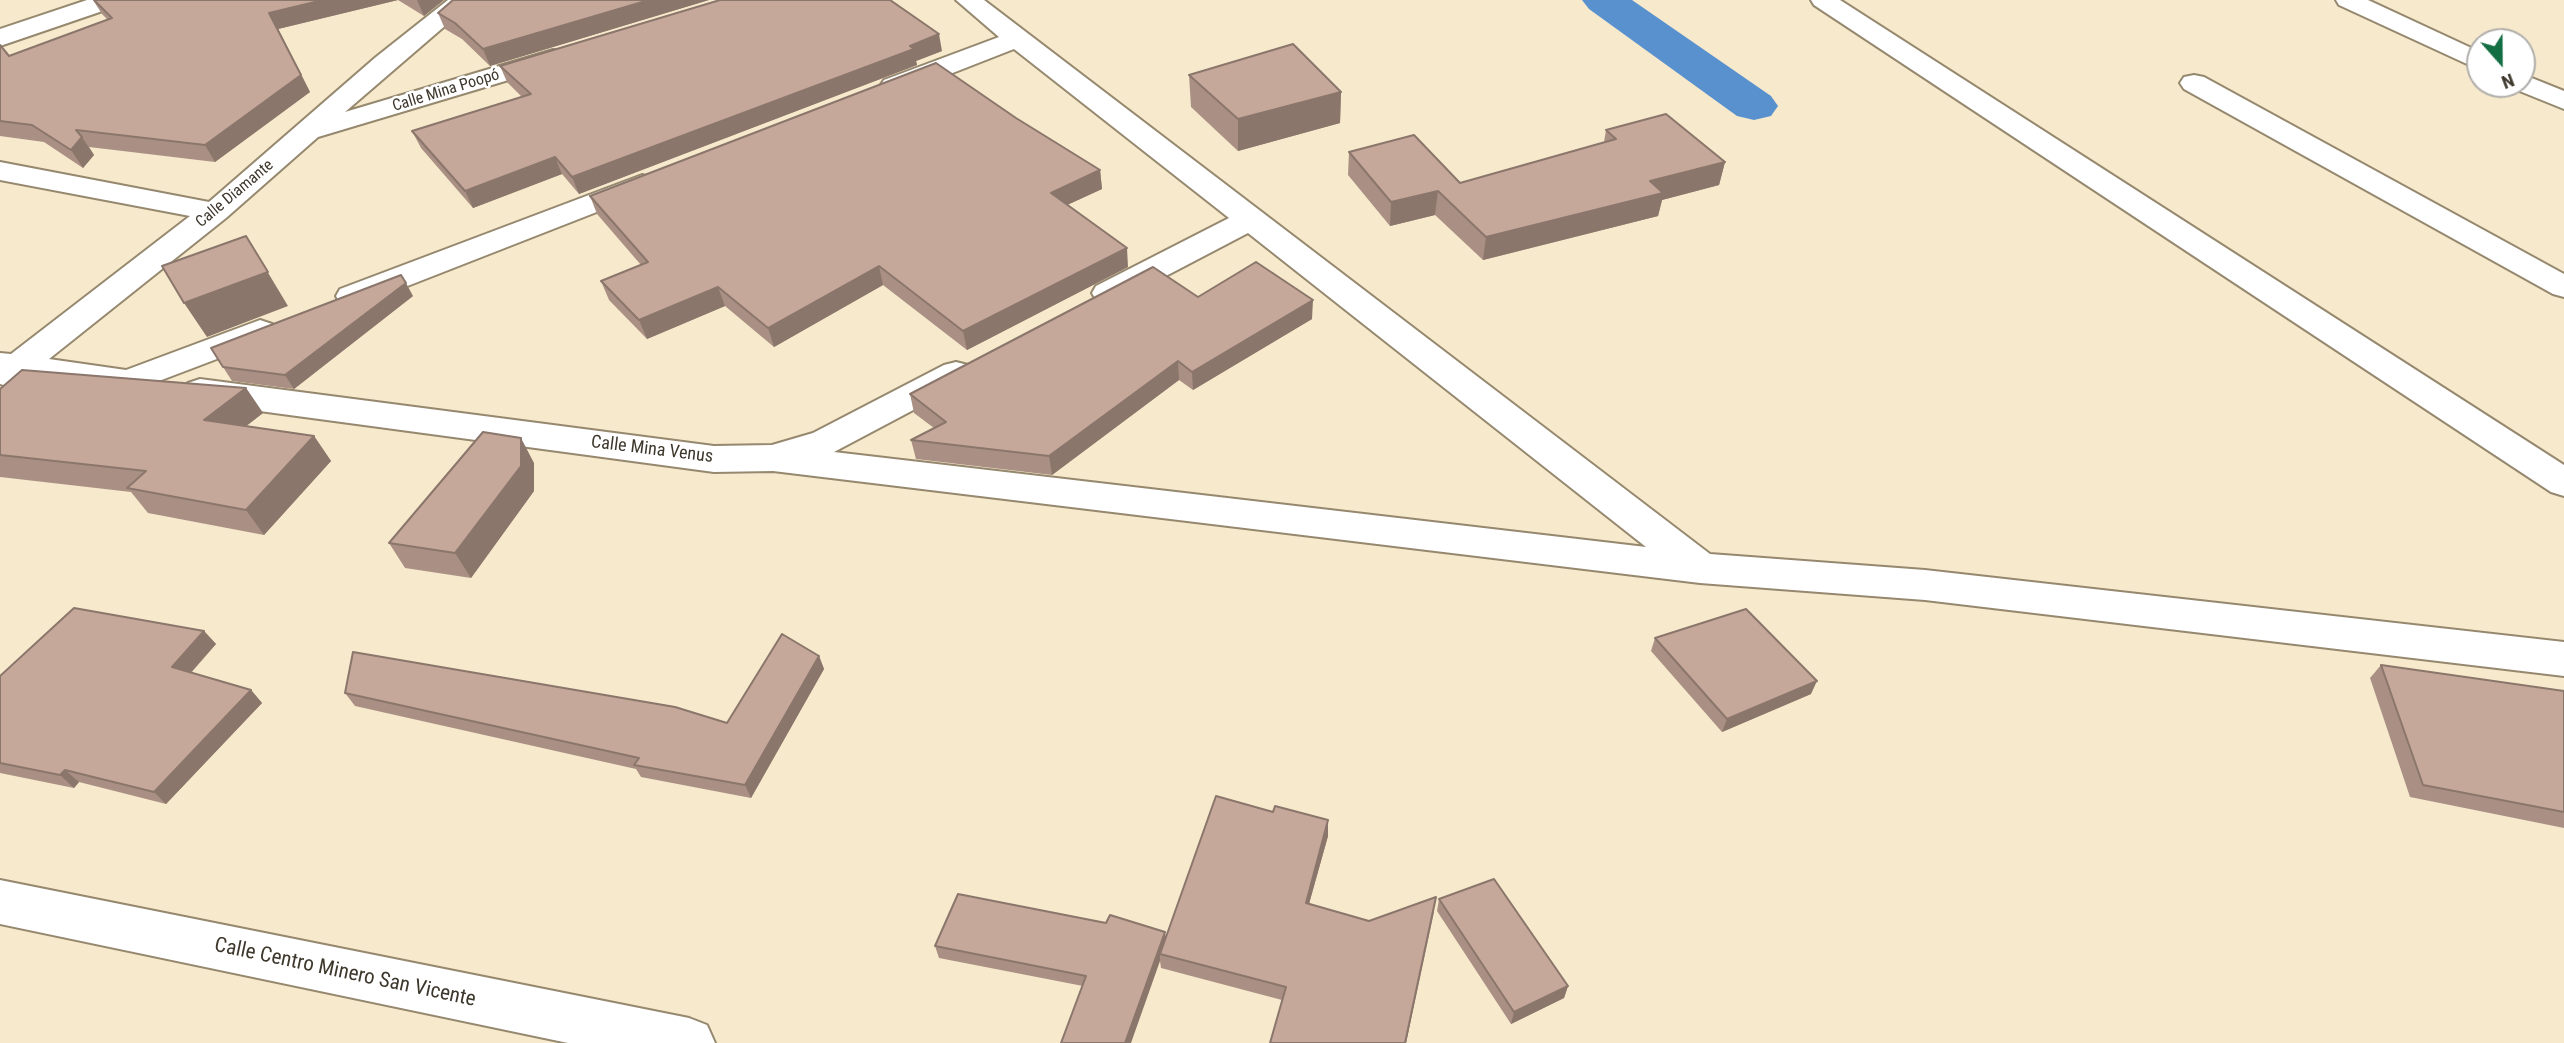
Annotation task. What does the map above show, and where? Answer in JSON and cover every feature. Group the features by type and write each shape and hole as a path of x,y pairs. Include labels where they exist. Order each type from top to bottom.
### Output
{"street":[{"path":"0,38 111,0"},
{"name":"Calle Diamante","path":"6,371 215,212 385,63 463,0"},
{"path":"968,0 1700,568"},
{"path":"1823,0 2564,483"},
{"path":"2348,0 2466,55"},
{"path":"873,95 1016,39"},
{"name":"Calle Mina Poopó","path":"307,133 582,49"},
{"path":"2194,83 2564,287"},
{"path":"2536,88 2564,101"},
{"path":"0,171 215,212"},
{"path":"325,306 664,175"},
{"path":"1082,307 1251,219"},
{"path":"130,382 286,321"},
{"name":"Calle Mina Venus","path":"6,371 130,382 714,459 773,458 826,442 985,358"},
{"path":"773,458 1700,568 1925,585 2564,659"},
{"name":"Calle Centro Minero San Vicente","path":"0,902 689,1043"}],"building":[{"path":"94,0 323,0 269,13 301,75 205,145 76,130 82,137 71,150 32,125 0,121 0,45 9,56 112,18"},
{"path":"453,0 649,0 483,49 455,23 438,13"},
{"path":"720,0 890,0 939,34 910,46 914,49 572,177 555,157 465,191 412,131 531,94 500,66"},
{"path":"1293,44 1341,92 1238,119 1189,75"},
{"path":"936,63 1016,118 1100,170 1051,193 1127,248 963,331 879,266 768,328 718,287 639,320 601,281 648,262 590,196"},
{"path":"1666,114 1725,162 1650,181 1663,193 1486,237 1438,191 1391,202 1349,152 1414,135 1460,183 1616,139 1606,130"},
{"path":"246,236 268,272 184,303 162,266"},
{"path":"1256,262 1313,300 1192,372 1178,361 1049,456 911,440 946,422 910,394 1153,267 1198,297"},
{"path":"401,275 406,283 285,375 223,367 211,348"},
{"path":"22,370 246,388 204,420 314,436 246,510 127,488 146,471 0,455 0,389"},
{"path":"483,432 521,438 521,466 455,553 389,543"},
{"path":"74,608 204,631 172,667 251,690 154,792 65,770 60,775 0,763 0,676"},
{"path":"1746,609 1817,681 1727,719 1655,638"},
{"path":"782,634 819,656 745,785 634,765 639,758 345,693 353,652 675,707 727,723"},
{"path":"2381,665 2564,691 2564,812 2423,785"},
{"path":"1216,796 1273,812 1275,806 1328,820 1306,903 1369,921 1436,897 1405,1043 1270,1043 1286,987 1160,954"},
{"path":"1494,879 1568,986 1514,1012 1439,899"},
{"path":"958,894 1106,923 1110,915 1165,932 1125,1043 1061,1043 1086,976 935,946"}],"waterway":[{"path":"1604,0 1754,106"}]}
